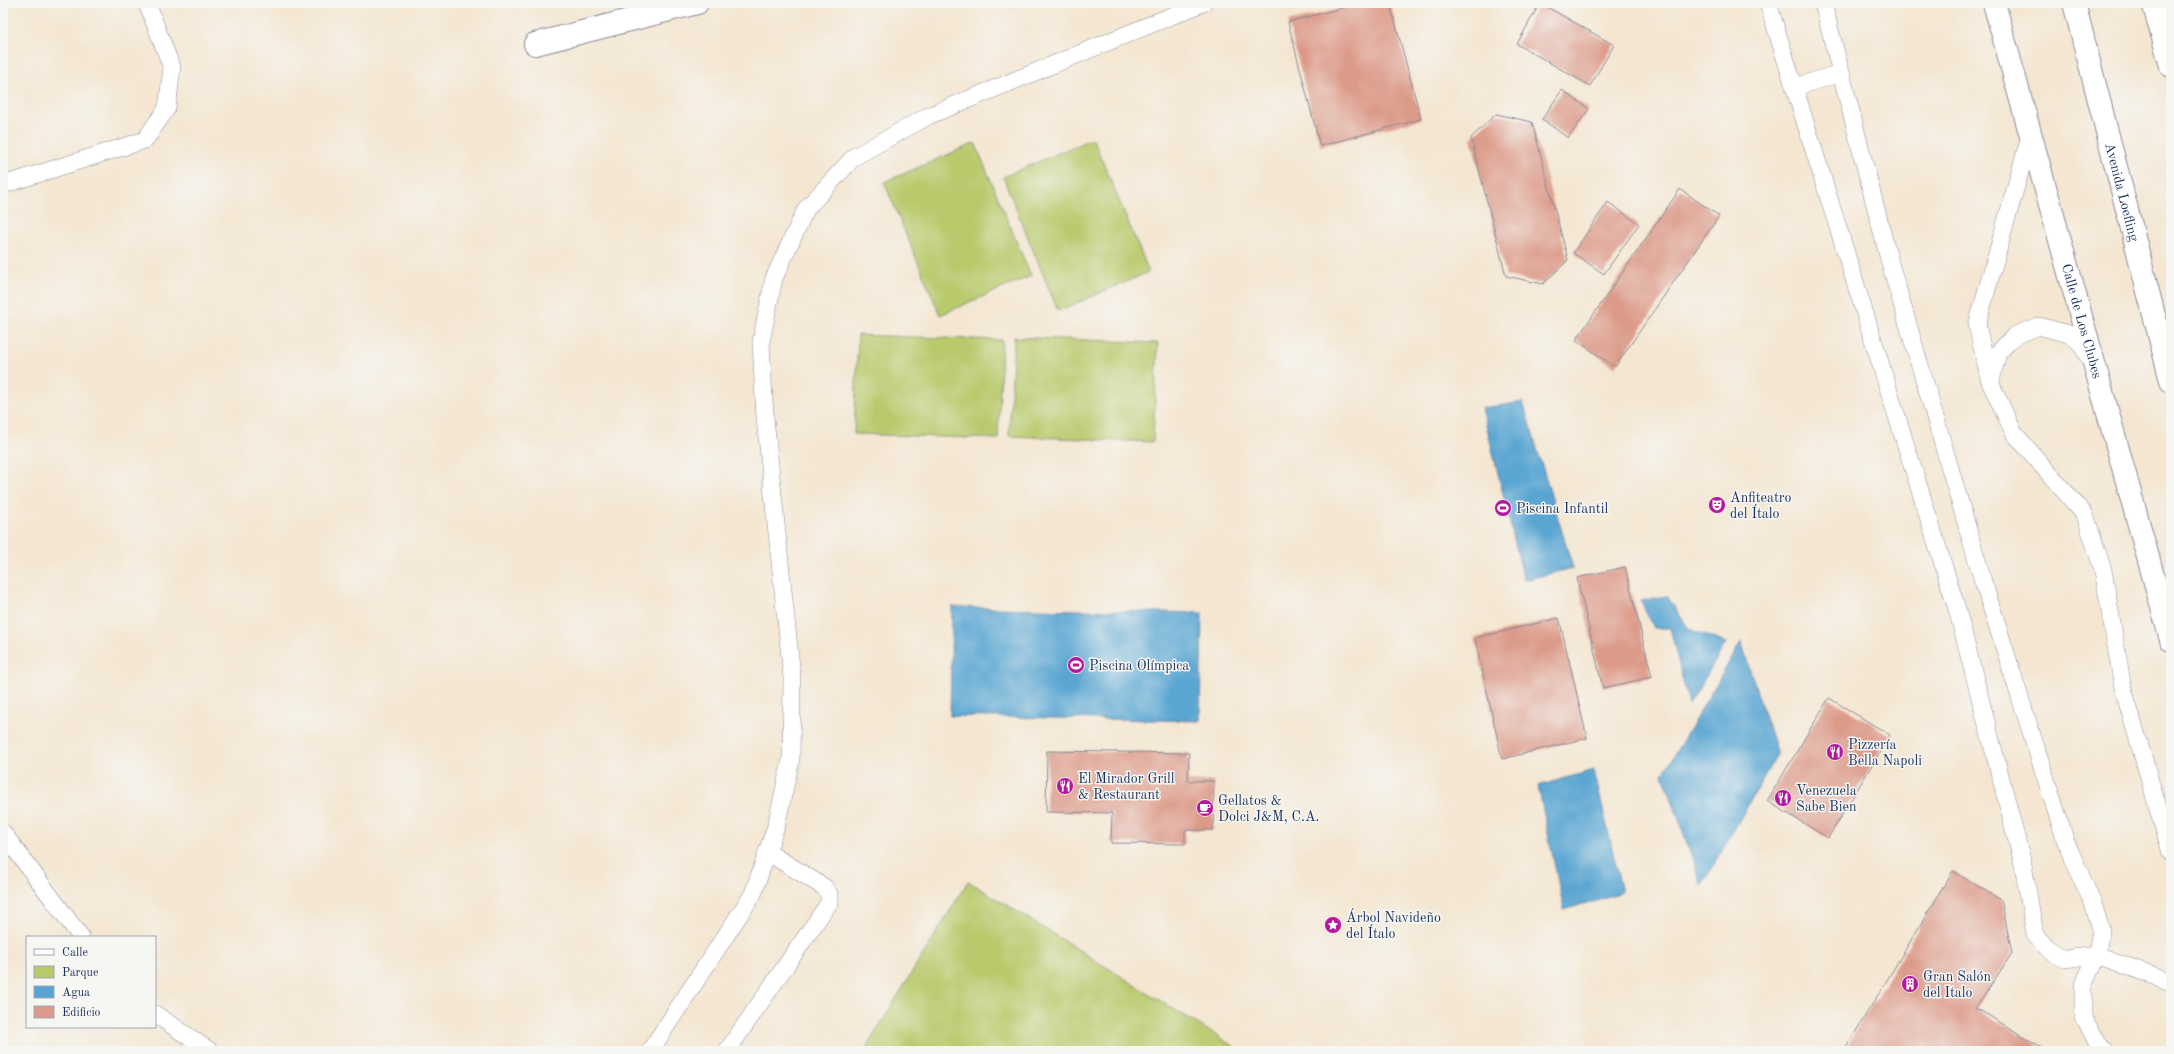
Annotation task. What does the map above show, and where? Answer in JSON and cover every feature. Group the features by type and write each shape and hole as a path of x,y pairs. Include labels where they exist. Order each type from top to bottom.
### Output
{"street":[{"path":"535,44 697,3"},
{"name":"Calle de Los Clubes","path":"1994,3 2093,366 2171,640"},
{"name":"Avenida Loefling","path":"2074,3 2171,381"},
{"path":"2153,3 2171,66"}],"lane":[{"path":"3,185 145,140 167,108 172,68 147,3"},
{"path":"650,1051 754,894 776,826 791,760 792,677 765,418 761,342 774,278 806,209 854,157 928,116 1203,3"},
{"path":"1768,3 1957,609 2023,864 2034,935 2048,948 2064,959 2097,955 2171,982"},
{"path":"1823,3 1890,263 1983,581 2066,842 2094,904 2102,929 2097,955 2083,986 2083,1018 2102,1049 2106,1051"},
{"path":"1795,87 1841,73"},
{"path":"2030,136 1977,325 1990,382 2014,433 2085,515 2103,570 2123,688 2171,853"},
{"path":"1990,382 1998,353 2014,336 2039,326 2072,335 2082,346 2093,366"},
{"path":"3,833 80,936"},
{"path":"727,1051 829,903 829,894 824,887 767,852"},
{"path":"156,1015 210,1051"}],"green space":[{"path":"1093,138 1149,272 1058,311 1003,177"},
{"path":"975,143 1031,276 940,315 884,182"},
{"path":"858,335 1002,340 998,439 854,434"},
{"path":"1014,337 1158,343 1153,442 1009,436"},
{"path":"968,881 1241,1051 864,1051"}],"water":[{"path":"1523,402 1573,568 1524,580 1482,408"},
{"path":"1667,596 1689,629 1726,643 1689,705 1670,628 1654,628 1641,601"},
{"name":"Piscina Olímpica","path":"952,607 1202,613 1200,721 950,716"},
{"path":"1741,642 1777,754 1702,886 1663,774"},
{"path":"1594,770 1622,892 1564,910 1538,786"}],"building":[{"path":"1361,3 1390,3 1421,119 1320,146 1288,22"},
{"path":"1540,3 1614,45 1590,86 1517,44"},
{"path":"1562,90 1589,109 1568,138 1542,119"},
{"path":"1496,114 1532,122 1568,260 1543,284 1506,276 1471,138"},
{"path":"1680,189 1719,216 1615,367 1576,340"},
{"path":"1608,202 1639,224 1604,274 1573,253"},
{"path":"1625,567 1652,677 1603,688 1577,578"},
{"path":"1559,618 1587,738 1502,759 1475,638"},
{"path":"1829,698 1890,735 1828,838 1767,801"},
{"path":"1047,751 1189,753 1188,781 1214,781 1213,830 1185,830 1185,844 1111,843 1112,813 1046,812"},
{"path":"1953,871 2001,900 2012,953 1976,1008 2048,1051 1844,1051"}],"place":[{"name":"Anfiteatro del Ítalo","path":"1717,505"},
{"name":"Piscina Infantil","path":"1503,508"},
{"name":"Piscina Olímpica","path":"1076,665"},
{"name":"Pizzería Bella Napoli","path":"1835,752"},
{"name":"El Mirador Grill & Restaurant","path":"1065,786"},
{"name":"Venezuela Sabe Bien","path":"1783,798"},
{"name":"Gellatos & Dolci J&M, C.A.","path":"1205,808"},
{"name":"Árbol Navideño del Ítalo","path":"1333,925"},
{"name":"Gran Salón del Italo","path":"1910,984"}]}
